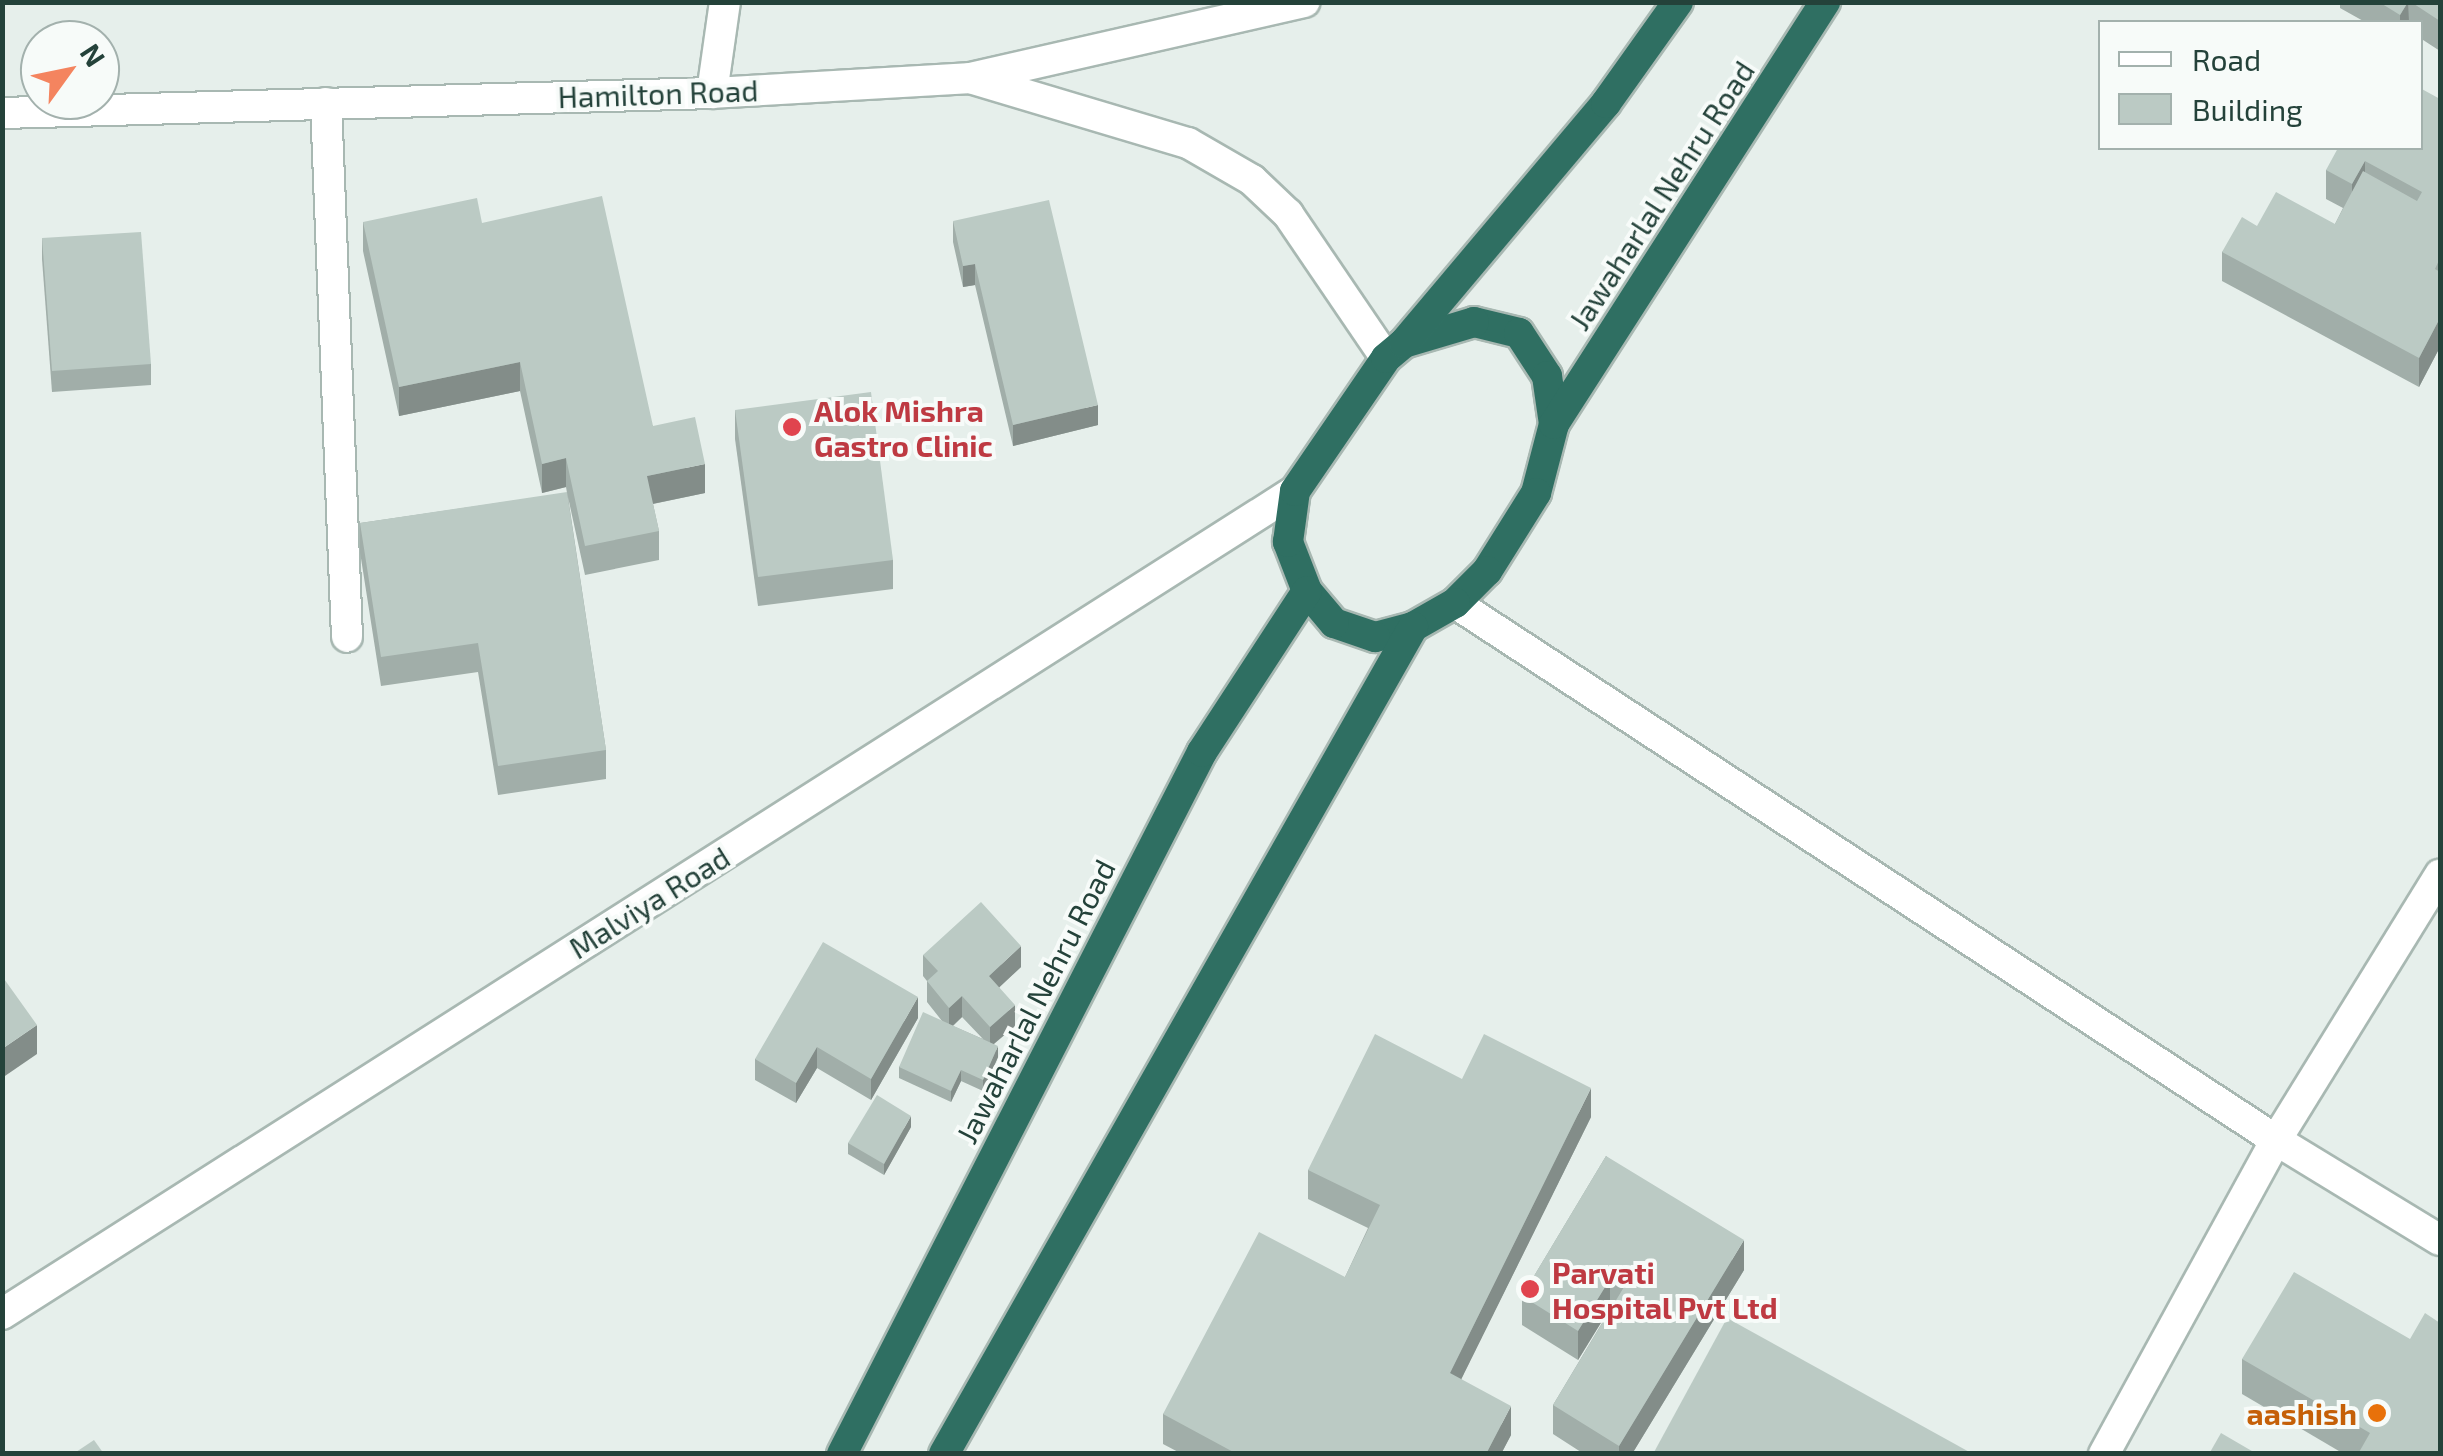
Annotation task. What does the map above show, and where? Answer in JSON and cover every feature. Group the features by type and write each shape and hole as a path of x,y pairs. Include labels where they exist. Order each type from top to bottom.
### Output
{"highway":[{"name":"Jawaharlal Nehru Road","path":"1678,2 1606,103 1395,350 1295,491 1288,542 1308,590 1334,623 1375,637 1413,628 1455,603 1487,571 1536,493 1554,424 1826,2"},
{"name":"Jawaharlal Nehru Road","path":"1395,350 1474,322 1519,333 1547,376 1554,424"},
{"name":"Jawaharlal Nehru Road","path":"842,1454 1202,752 1308,590"},
{"name":"Jawaharlal Nehru Road","path":"944,1454 1413,628"}],"street":[{"path":"712,92 725,2"},
{"name":"Hamilton Road","path":"2,113 712,92 970,78 1304,2"},
{"path":"970,78 1188,143 1252,180 1288,214 1395,350"},
{"path":"326,103 346,637"},
{"name":"Malviya Road","path":"2,1314 1295,491"},
{"path":"1455,603 2276,1140 2440,1240"},
{"path":"2104,1454 2276,1140 2440,874"}],"building":[{"path":"2379,2 2408,2 2400,15"},
{"path":"2411,2 2440,2 2440,21"},
{"path":"2423,90 2440,99 2440,258 2435,269 2440,272 2440,318 2419,358 2222,252 2242,217 2257,226 2276,192 2335,224 2363,171 2417,201 2422,192 2365,161 2352,184 2326,170 2337,150 2423,150"},
{"path":"602,196 653,426 695,417 705,464 647,476 659,531 585,546 566,458 542,464 520,362 399,387 363,222 477,198 482,223"},
{"path":"1049,200 1098,405 1013,425 975,264 963,266 953,221"},
{"path":"141,232 151,364 52,371 42,238"},
{"path":"871,392 893,560 758,577 735,410"},
{"path":"567,492 606,750 498,766 478,643 381,657 360,523"},
{"path":"981,902 1021,946 989,976 1015,1005 990,1027 962,996 949,1008 927,981 938,971 923,955"},
{"path":"823,942 918,997 871,1079 817,1047 796,1083 755,1059"},
{"path":"2,976 37,1025 2,1049"},
{"path":"923,1012 998,1046 983,1080 961,1070 951,1091 899,1067"},
{"path":"1375,1034 1462,1079 1484,1034 1591,1088 1450,1373 1511,1406 1486,1454 1237,1454 1163,1414 1259,1232 1345,1277 1380,1205 1308,1170"},
{"path":"877,1095 911,1116 884,1164 848,1143"},
{"path":"1606,1156 1744,1240 1619,1446 1553,1405 1624,1287 1610,1279 1578,1331 1522,1296"},
{"path":"2294,1272 2410,1339 2425,1313 2440,1323 2440,1454 2358,1454 2370,1433 2242,1359"},
{"path":"1727,1318 1973,1454 1653,1454"},
{"path":"2221,1433 2257,1454 2209,1454"},
{"path":"94,1440 104,1454 73,1454"}],"place":[{"name":"Alok Mishra Gastro Clinic","path":"792,427"},
{"name":"Parvati Hospital Pvt Ltd","path":"1530,1289"},
{"name":"aashish","path":"2377,1413"}]}
